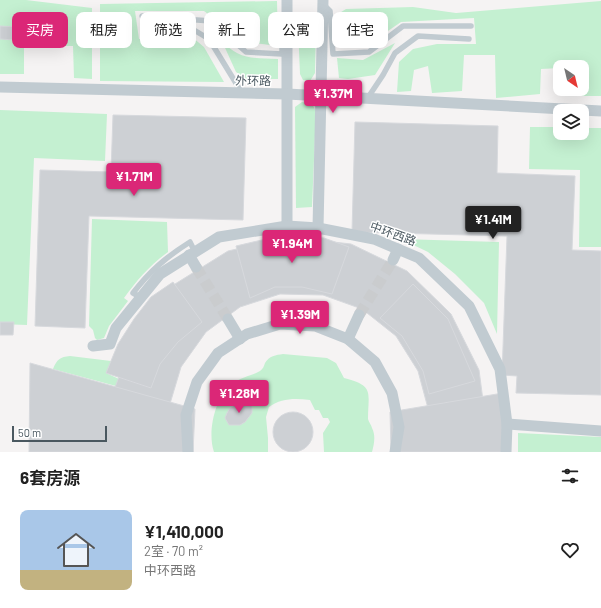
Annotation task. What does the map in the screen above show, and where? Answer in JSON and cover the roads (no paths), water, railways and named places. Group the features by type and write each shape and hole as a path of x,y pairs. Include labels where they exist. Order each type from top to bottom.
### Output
{"street":[{"path":"318,228 323,1"},
{"path":"287,6 287,226"},
{"name":"外环路","path":"0,87 287,94 601,111"},
{"name":"中环西路","path":"93,346 110,344 116,328 160,274 219,237 287,226 318,228 374,239 419,258 469,306 500,369 507,424 506,450"},
{"path":"393,260 398,249"},
{"path":"192,253 196,267"},
{"path":"348,339 359,315"},
{"path":"228,319 240,338"},
{"path":"188,452 186,415 197,382 218,354 240,338 247,334 280,324 315,326 348,339 375,362 392,393 399,427 395,452"},
{"path":"507,424 601,431"}],"lane":[{"path":"323,1 330,11 333,54 369,52 403,26 471,26"},
{"path":"196,20 211,21 246,52 282,54 283,14 287,6"},
{"path":"196,31 209,39 242,93"},
{"path":"367,99 395,53 418,36 469,39"}],"tunnel":[{"path":"359,315 393,260"},
{"path":"196,267 228,319"}]}
